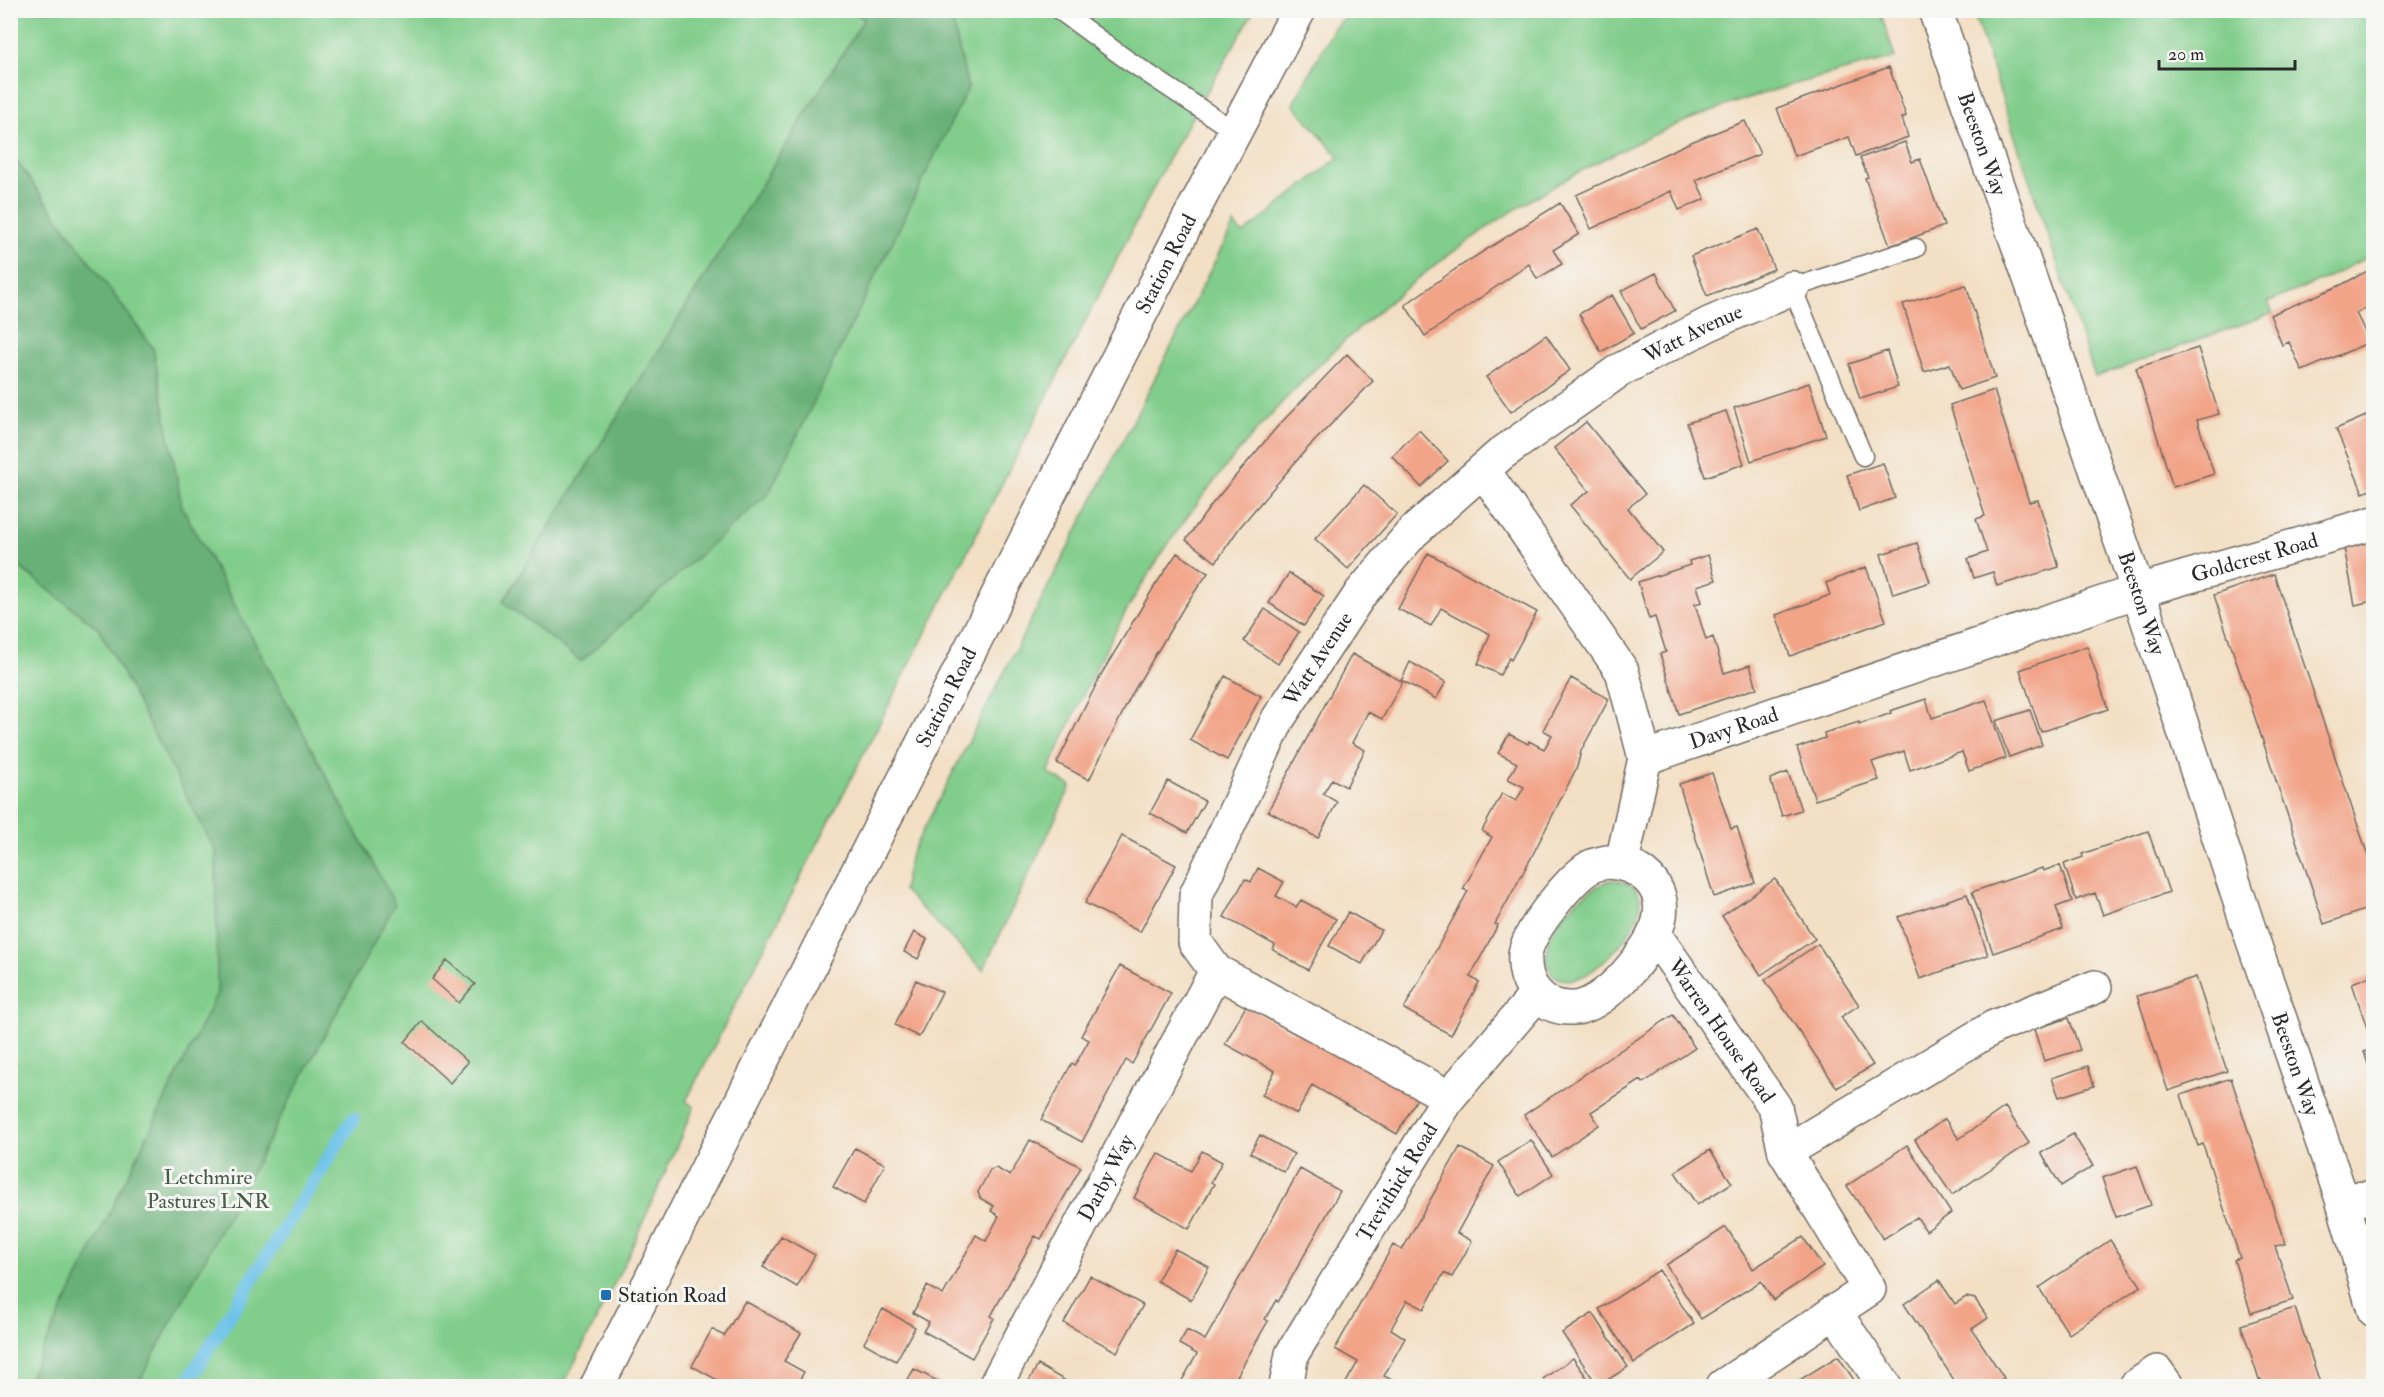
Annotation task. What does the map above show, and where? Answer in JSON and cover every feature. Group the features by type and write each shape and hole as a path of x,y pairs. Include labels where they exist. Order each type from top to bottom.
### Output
{"street":[{"name":"Station Road","path":"597,1386 1234,131 1299,10"},
{"name":"Beeston Way","path":"1935,10 2138,591 2249,929 2342,1199 2373,1310"},
{"name":"Watt Avenue","path":"1449,1097 1216,970 1195,942 1196,896 1278,719 1361,593 1412,532 1501,454 1620,369 1709,324 1792,288"},
{"path":"1482,470 1622,671 1645,758 1622,862"},
{"name":"Goldcrest Road","path":"2138,591 2373,523"},
{"name":"Davy Road","path":"1645,758 2138,591"},
{"path":"1607,862 1622,862 1648,877 1657,890 1660,904 1659,920 1654,934 1633,967 1592,1003 1578,1008 1563,1008 1549,1004 1537,994 1529,982 1525,967 1525,952 1545,915 1567,887 1592,866 1607,862"},
{"name":"Warren House Road","path":"1654,934 1774,1107 1785,1152 1869,1289 1834,1311"},
{"name":"Darby Way","path":"995,1386 1216,970"},
{"path":"1785,1152 1994,1027 2095,987"},
{"name":"Trevithick Road","path":"1286,1386 1292,1354 1449,1097 1537,994"},
{"path":"2342,1199 2373,1198"},
{"path":"1723,1386 1834,1311 1886,1386"},
{"path":"2136,1386 2157,1372 2167,1386"}],"lane":[{"path":"1059,10 1126,59 1234,131"},
{"path":"1863,456 1792,288 1916,249"}],"green space":[{"name":"Letchmire Pastures LNR","path":"852,10 865,18 503,602 968,88 950,11 1254,11 1174,148 686,1101 694,1107 628,1256 563,1386 11,1386 10,560 99,629 122,672 374,865 182,507 153,348 11,154 11,11"},
{"path":"852,11 950,11 968,88 769,493 581,661 503,602 864,19"},
{"path":"1352,11 1880,11 1895,58 1802,82 1734,103 1624,149 1539,195 1458,248 1381,308 1310,374 1244,446 1184,521 1120,622 1048,773 1071,786 983,970 903,890 911,854 1234,224 1243,234 1339,157 1293,104 1334,28"},
{"path":"1973,11 2373,11 2373,254 2331,276 2268,302 2273,313 2095,377"},
{"name":"Letchmire Pastures LNR","path":"11,154 153,348 182,507 395,904 137,1386 25,1386 217,993 216,852 99,629 11,560"},
{"path":"1610,880 1630,885 1639,895 1640,909 1634,925 1610,956 1596,968 1571,980 1554,976 1547,961 1547,951 1558,922 1577,901"}],"building":[{"path":"1889,67 1906,116 1902,118 1908,137 1856,156 1849,137 1794,156 1777,108"},
{"path":"1745,121 1760,154 1696,180 1705,199 1679,210 1671,191 1591,229 1576,195 1691,142"},
{"path":"1905,142 1912,162 1920,159 1944,226 1890,246 1860,158"},
{"path":"1560,203 1579,234 1553,250 1562,264 1537,279 1529,264 1425,336 1405,305 1454,270"},
{"path":"1758,229 1774,269 1707,296 1691,256"},
{"path":"2373,268 2373,312 2370,306 2356,313 2370,342 2302,371 2289,342 2282,345 2270,315 2341,285"},
{"path":"1656,273 1675,311 1641,329 1621,291"},
{"path":"1966,285 1995,378 1959,390 1950,364 1924,372 1903,304"},
{"path":"1612,295 1634,333 1601,352 1579,314"},
{"path":"1546,335 1570,370 1511,412 1486,377"},
{"path":"2198,348 2219,414 2197,420 2214,474 2173,487 2136,368"},
{"path":"1887,351 1898,387 1860,399 1849,364"},
{"path":"1347,354 1373,381 1304,452 1240,527 1216,562 1186,540 1212,504 1277,427"},
{"path":"1809,383 1826,436 1751,461 1734,408"},
{"path":"1994,390 2029,502 2038,500 2059,567 1997,586 1993,572 1974,578 1968,559 1987,552 1976,519 1985,516 1950,405"},
{"path":"1726,411 1744,464 1705,477 1687,423"},
{"path":"2373,413 2373,489 2363,493 2336,429"},
{"path":"1586,422 1645,494 1628,508 1663,552 1630,579 1570,505 1589,491 1554,448"},
{"path":"1419,430 1448,461 1421,487 1392,456"},
{"path":"1883,463 1895,498 1859,511 1847,475"},
{"path":"1364,485 1397,514 1348,569 1315,539"},
{"path":"2373,536 2373,601 2355,605 2343,542"},
{"path":"1917,543 1930,582 1893,594 1881,554"},
{"path":"1177,553 1208,573 1184,607 1133,692 1089,780 1057,763 1102,673"},
{"path":"1428,553 1537,612 1511,660 1509,658 1500,675 1478,664 1490,634 1441,608 1431,626 1398,609"},
{"path":"1708,555 1716,580 1697,586 1702,602 1695,604 1706,640 1713,637 1724,673 1750,665 1757,688 1679,714 1660,654 1666,652 1655,617 1649,619 1638,582 1690,565 1689,561"},
{"path":"1866,567 1886,621 1790,656 1776,615 1830,595 1826,583"},
{"path":"1289,573 1324,596 1304,626 1269,603"},
{"path":"2274,574 2373,871 2373,907 2324,924 2214,595"},
{"path":"1265,609 1299,632 1278,664 1244,641"},
{"path":"2087,646 2108,709 2041,732 2020,670"},
{"path":"1352,654 1401,681 1410,662 1446,682 1436,699 1403,681 1382,719 1368,712 1352,743 1365,750 1346,787 1332,779 1323,794 1337,802 1318,838 1268,811"},
{"path":"1225,676 1261,696 1227,760 1190,740"},
{"path":"1571,678 1609,699 1470,977 1479,982 1451,1035 1404,1009 1468,891 1463,889 1492,837 1482,831 1502,793 1516,801 1524,787 1508,779 1517,763 1498,753 1509,734 1544,749 1552,735 1543,730"},
{"path":"1926,699 1932,718 1986,700 2006,758 1969,771 1962,752 1910,770 1904,751 1872,762 1879,780 1815,800 1797,748 1825,738 1824,733 1875,719 1891,713 1890,711"},
{"path":"2030,710 2042,745 2009,757 1996,721"},
{"path":"1788,772 1801,810 1782,816 1770,779"},
{"path":"1712,773 1731,829 1737,827 1755,883 1714,897 1679,784"},
{"path":"1168,781 1205,801 1187,833 1150,813"},
{"path":"2148,831 2169,892 2103,915 2095,893 2076,900 2064,864 2083,857 2082,854"},
{"path":"1122,836 1176,865 1140,932 1085,903"},
{"path":"2060,865 2072,901 2056,907 2063,929 1993,953 1972,892 2042,868 2043,871"},
{"path":"1258,868 1284,882 1276,896 1296,907 1301,900 1336,919 1308,970 1273,950 1275,945 1224,917 1245,879 1251,882"},
{"path":"1775,879 1815,939 1761,975 1722,916"},
{"path":"1967,894 1988,955 1920,979 1898,917"},
{"path":"1348,912 1381,930 1362,964 1329,946"},
{"path":"914,932 927,939 918,959 904,952"},
{"path":"1818,944 1859,1005 1841,1017 1873,1065 1837,1088 1765,980"},
{"path":"447,960 475,984 459,1003 432,979"},
{"path":"1120,966 1171,993 1132,1064 1126,1060 1082,1142 1041,1120 1072,1063 1075,1065 1089,1040 1081,1036"},
{"path":"2373,975 2373,1046 2352,983"},
{"path":"2196,977 2227,1071 2168,1091 2137,996"},
{"path":"916,980 942,992 919,1037 895,1025"},
{"path":"1246,1006 1296,1034 1300,1025 1419,1095 1397,1134 1312,1085 1297,1114 1262,1095 1275,1071 1225,1044"},
{"path":"1673,1015 1695,1048 1643,1083 1641,1080 1591,1112 1599,1125 1552,1157 1524,1115"},
{"path":"2069,1018 2080,1050 2044,1061 2034,1029"},
{"path":"422,1021 468,1062 450,1083 405,1042"},
{"path":"2373,1048 2373,1079 2364,1052"},
{"path":"2088,1066 2094,1086 2059,1097 2052,1078"},
{"path":"2231,1078 2285,1244 2275,1246 2293,1300 2251,1313 2234,1260 2240,1258 2203,1144 2198,1146 2181,1095"},
{"path":"2005,1107 2029,1143 1952,1195 1915,1140 1945,1119 1959,1139"},
{"path":"2073,1134 2093,1166 2061,1186 2041,1153"},
{"path":"1260,1135 1294,1154 1284,1172 1250,1153"},
{"path":"1030,1140 1081,1167 1041,1239 1035,1236 991,1316 994,1318 972,1358 923,1331 929,1322 913,1313 927,1286 943,1295 976,1235 986,1241 999,1216 991,1211 994,1206 980,1198 978,1192 990,1170 996,1168 1010,1176"},
{"path":"1531,1140 1553,1174 1520,1196 1498,1162"},
{"path":"1907,1145 1951,1213 1926,1231 1917,1217 1883,1239 1847,1186"},
{"path":"1460,1147 1494,1166 1457,1233 1472,1241 1452,1277 1444,1273 1424,1309 1407,1300 1391,1329 1405,1338 1384,1376 1403,1386 1344,1386 1358,1362 1335,1349 1393,1245 1402,1250"},
{"path":"855,1148 885,1164 864,1204 833,1187"},
{"path":"1710,1150 1732,1183 1697,1205 1675,1172"},
{"path":"1202,1151 1222,1162 1211,1182 1214,1184 1189,1229 1134,1198 1158,1153 1191,1171"},
{"path":"2137,1166 2151,1205 2116,1217 2102,1178"},
{"path":"1300,1169 1340,1191 1278,1302 1276,1300 1265,1319 1268,1321 1237,1376 1247,1382 1244,1386 1179,1386 1197,1354 1179,1344 1187,1330 1205,1340"},
{"path":"1726,1227 1753,1269 1803,1237 1823,1267 1773,1300 1761,1281 1701,1319 1666,1265"},
{"path":"781,1236 815,1255 797,1287 763,1267"},
{"path":"2110,1240 2141,1286 2069,1334 2039,1288"},
{"path":"1175,1249 1209,1267 1191,1300 1157,1281"},
{"path":"1659,1270 1694,1324 1634,1363 1599,1309"},
{"path":"1090,1276 1143,1305 1117,1352 1064,1323"},
{"path":"1939,1280 1955,1304 1966,1297 1975,1299 1988,1318 1972,1329 2004,1378 1990,1386 1958,1386 1904,1304"},
{"path":"745,1301 801,1333 784,1361 804,1372 796,1386 728,1386 692,1366 712,1329 724,1336"},
{"path":"2295,1308 2321,1386 2263,1386 2241,1325"},
{"path":"883,1309 915,1327 896,1361 864,1343"},
{"path":"1593,1313 1628,1367 1598,1386 1562,1333"},
{"path":"1838,1356 1858,1386 1790,1386"},
{"path":"1573,1358 1593,1386 1549,1386 1543,1379"},
{"path":"1038,1365 1071,1384 1070,1386 1026,1386"},
{"path":"914,1369 947,1386 904,1386"}],"waterway":[{"path":"185,1386 353,1119"}],"place":[{"name":"Station Road","path":"606,1295"}]}
